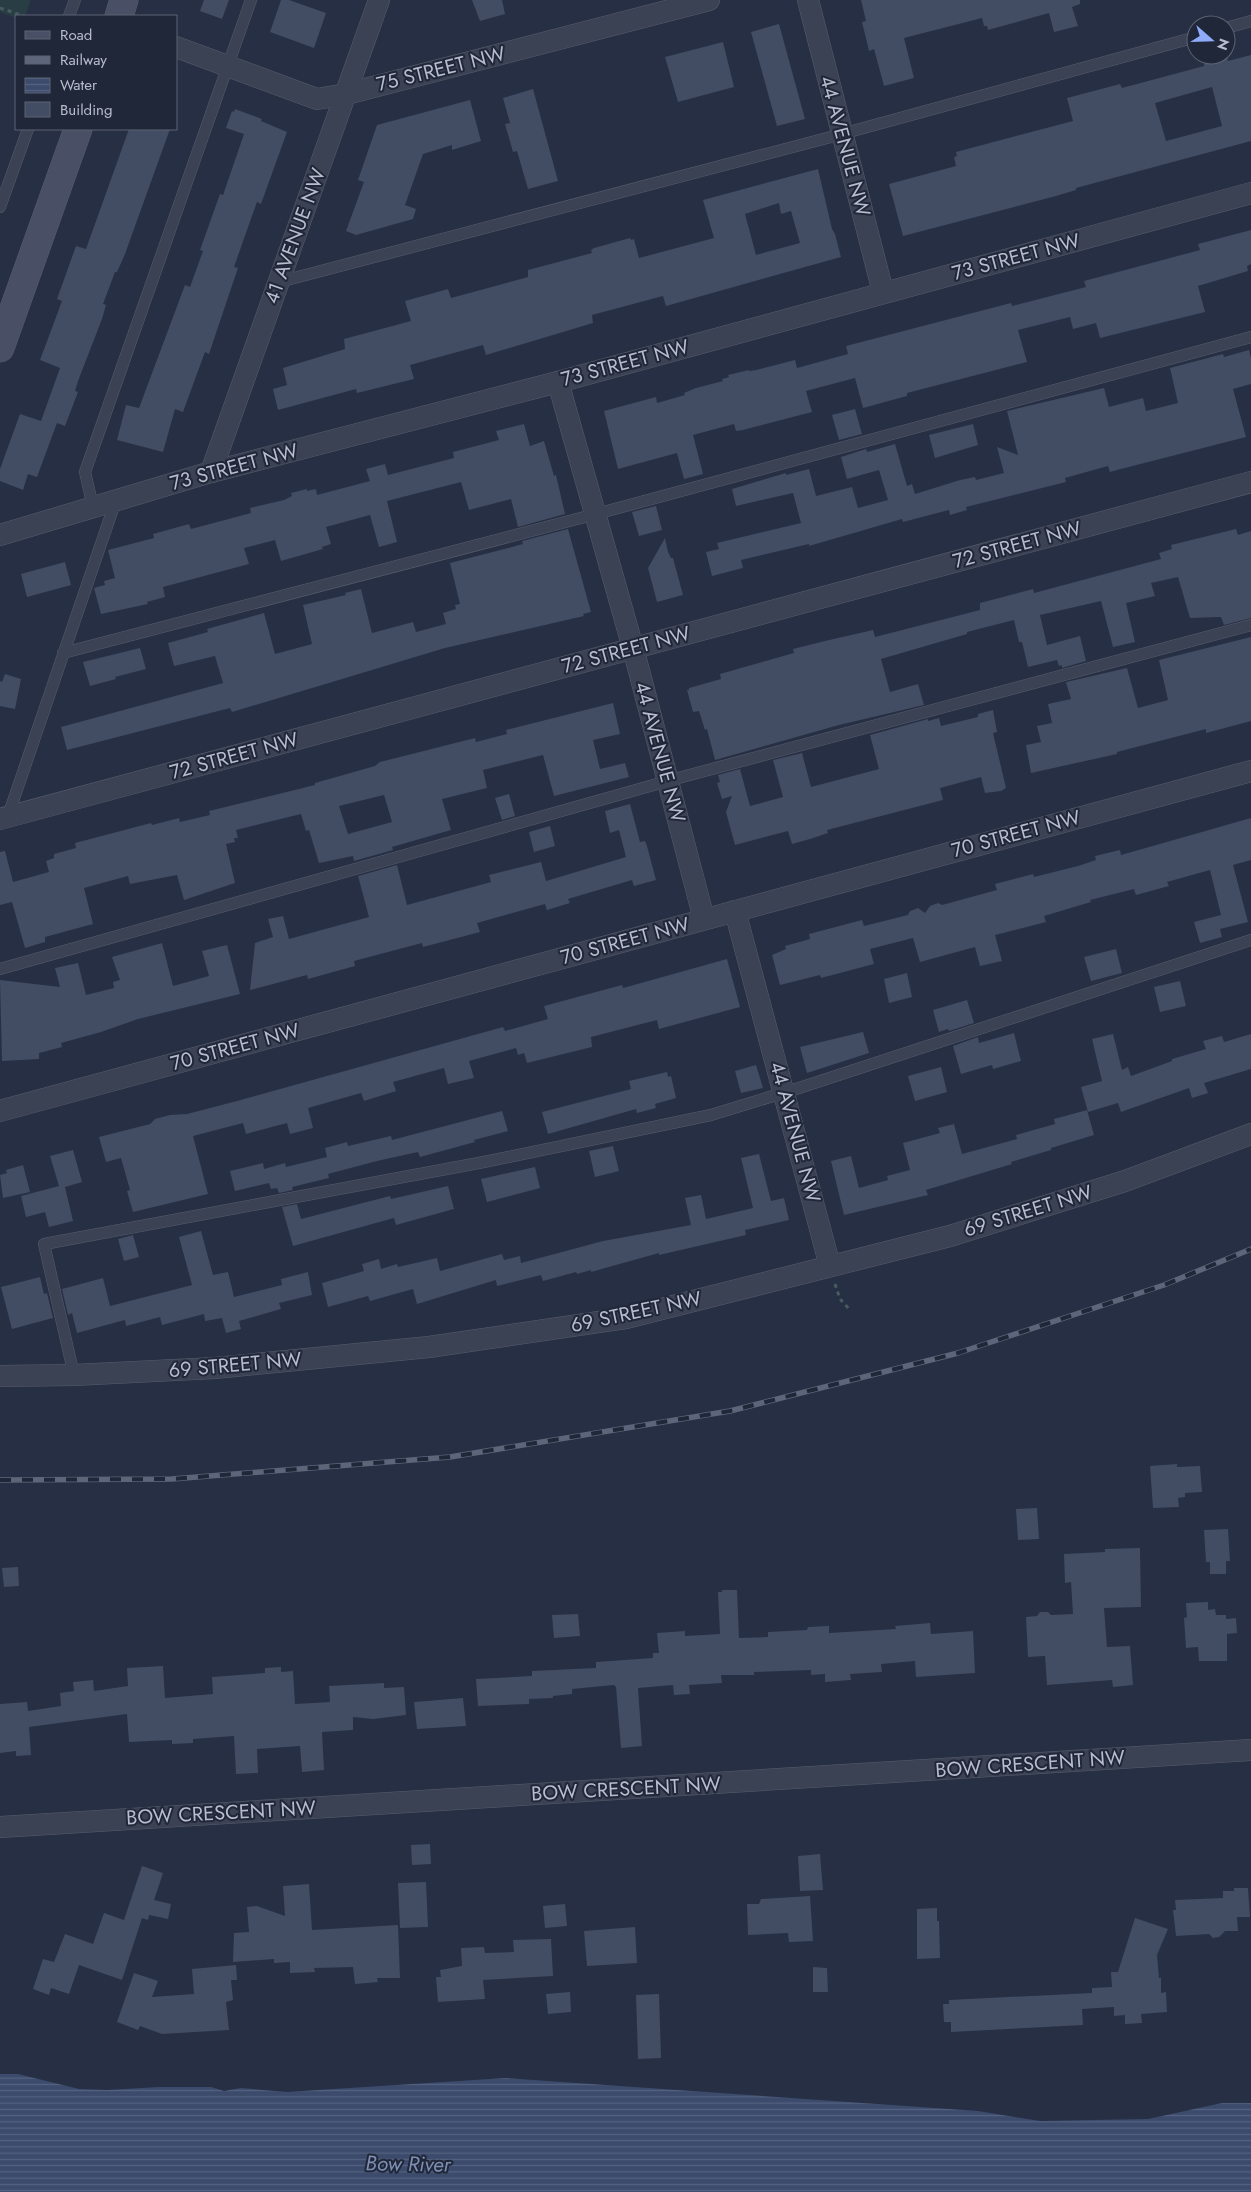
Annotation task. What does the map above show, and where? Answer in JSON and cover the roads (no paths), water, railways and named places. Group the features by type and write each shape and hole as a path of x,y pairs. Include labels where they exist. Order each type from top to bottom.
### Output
{"street":[{"path":"119,15 124,0"},
{"name":"41 AVENUE NW","path":"211,472 379,0"},
{"name":"75 STREET NW","path":"178,48 318,99 346,94 710,0"},
{"name":"44 AVENUE NW","path":"808,0 884,292"},
{"path":"0,348 78,130"},
{"name":"73 STREET NW","path":"0,535 211,472 558,382 1251,193"},
{"name":"44 AVENUE NW","path":"558,382 633,648 704,919"},
{"name":"72 STREET NW","path":"4,817 1251,482"},
{"name":"70 STREET NW","path":"0,1111 1251,771"},
{"name":"44 AVENUE NW","path":"735,911 830,1266"},
{"name":"69 STREET NW","path":"0,1376 74,1375 215,1368 439,1346 626,1318 950,1236 1125,1181 1251,1134"},
{"name":"BOW CRESCENT NW","path":"0,1827 1251,1750"}],"lane":[{"path":"69,15 75,0"},
{"path":"93,507 85,472 251,0"},
{"path":"1236,25 1251,21"},
{"path":"278,282 842,134 1186,40"},
{"path":"0,207 28,130"},
{"path":"63,654 596,514 1251,337"},
{"path":"4,817 116,500"},
{"path":"0,969 668,782 1251,625"},
{"path":"74,1375 44,1244 484,1162 711,1114 785,1093 1251,940"}],"water":[{"name":"Bow River","path":"0,2074 18,2074 79,2089 211,2087 224,2091 241,2088 287,2092 506,2078 978,2111 1040,2121 1148,2119 1222,2103 1251,2103 1251,2192 0,2192"}],"railway":[{"path":"0,1480 172,1479 450,1457 730,1411 958,1353 1164,1285 1251,1249"}]}
